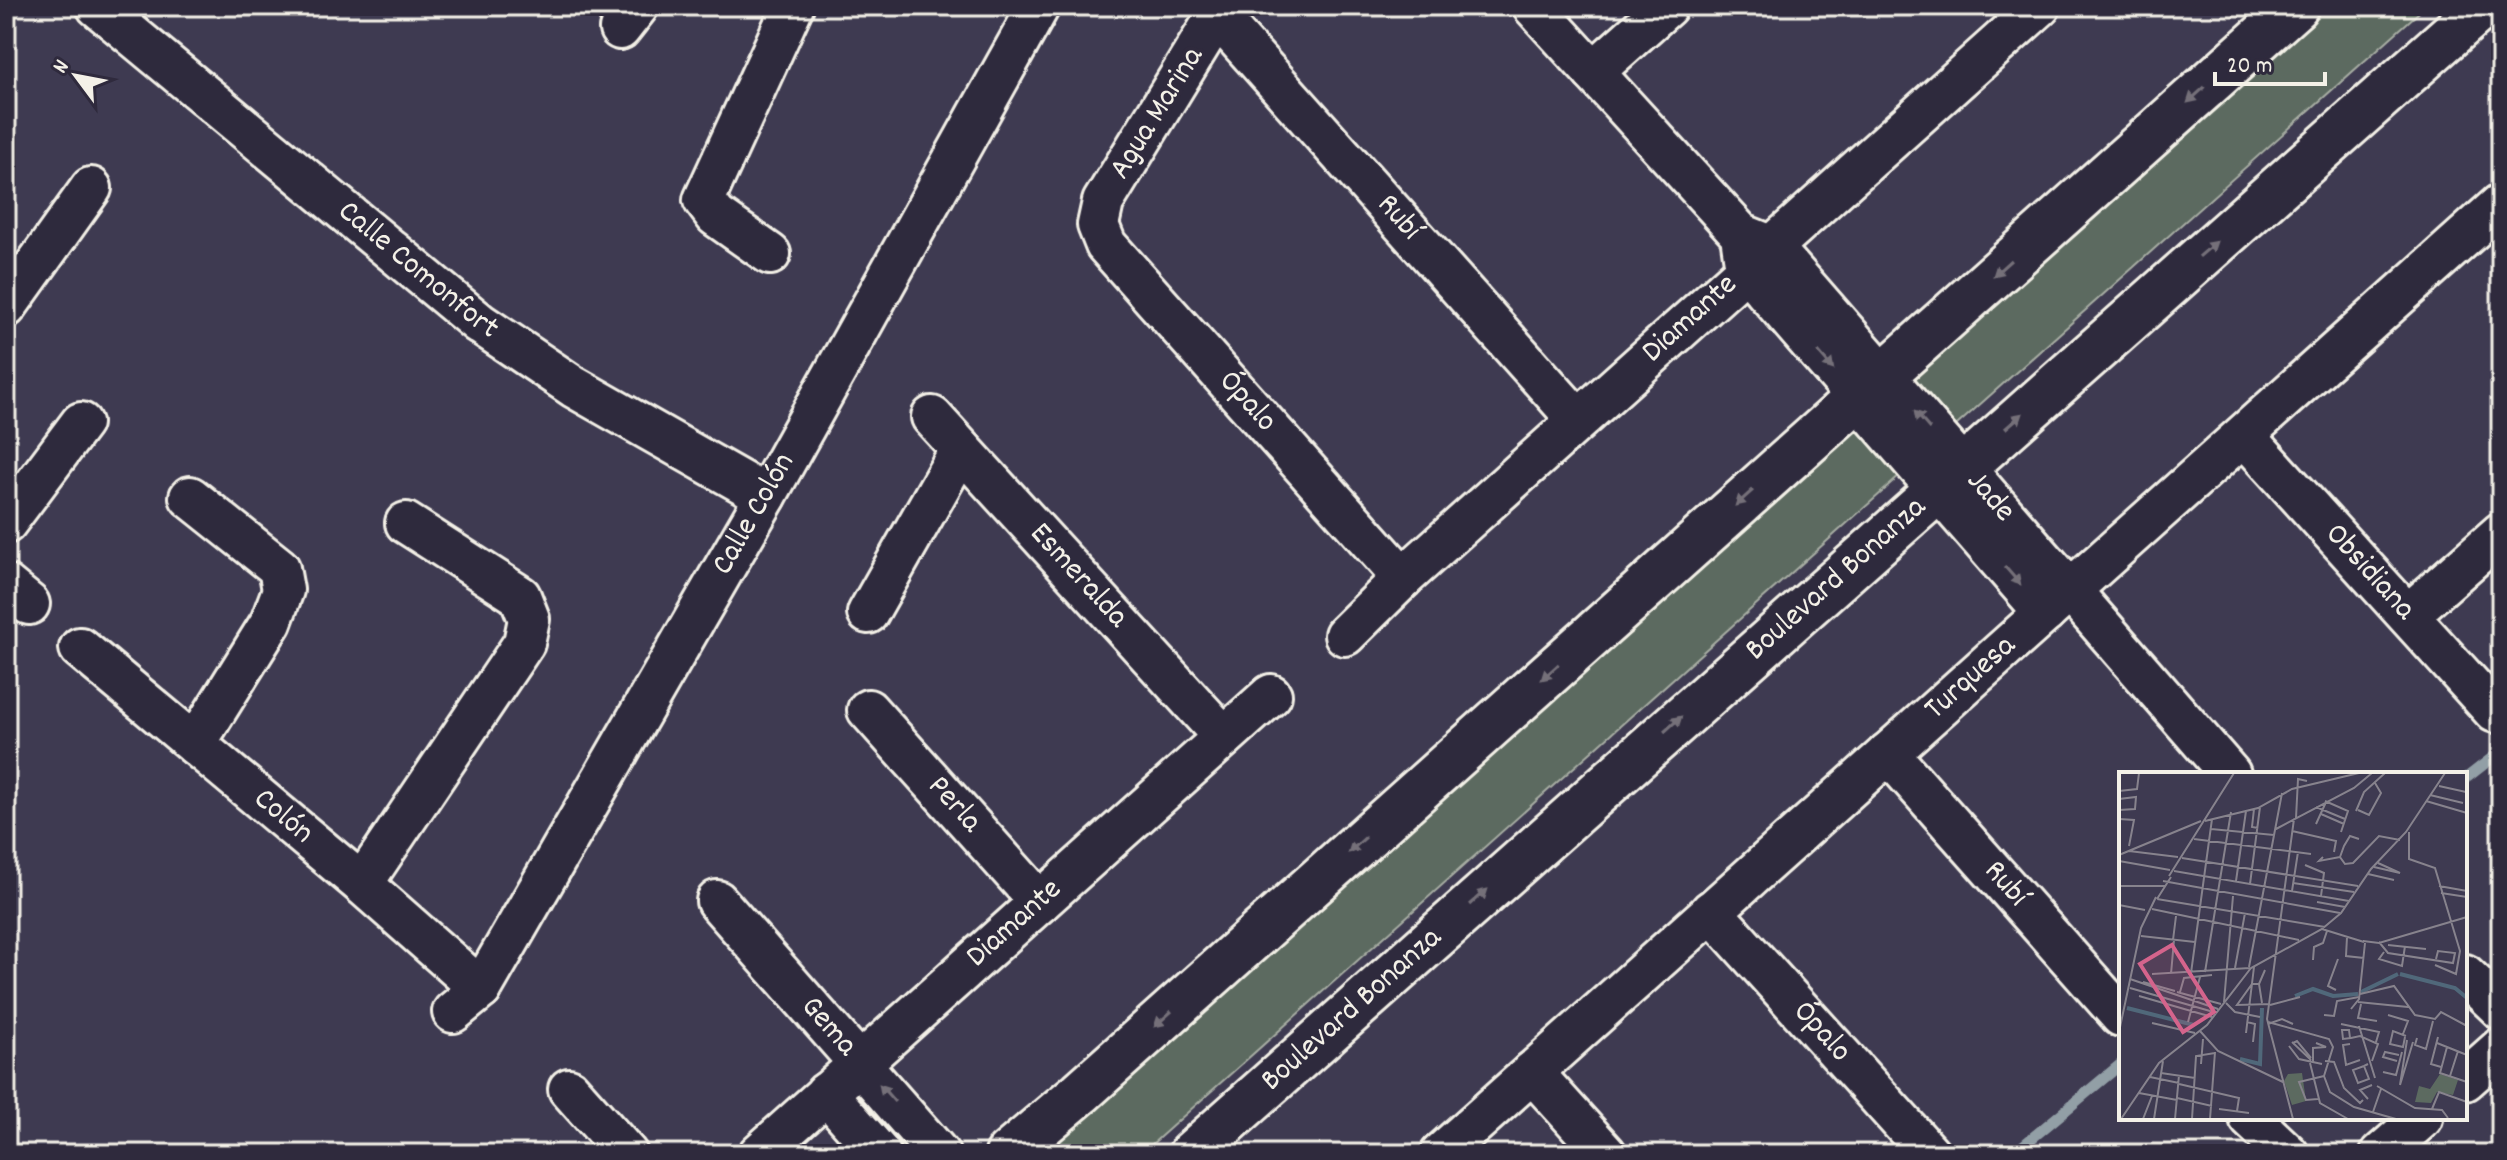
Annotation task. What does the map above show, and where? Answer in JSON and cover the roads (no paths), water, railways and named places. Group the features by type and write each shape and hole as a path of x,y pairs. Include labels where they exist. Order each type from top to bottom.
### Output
{"street":[{"name":"Calle Comonfort","path":"97,6 479,323 574,387 766,496"},
{"path":"770,254 716,216 704,200 793,6"},
{"name":"Calle Colón","path":"467,1001 766,496 1039,6"},
{"name":"Jade","path":"1533,6 1753,250 2057,602 2228,772"},
{"path":"1593,72 1667,6"},
{"name":"Diamante","path":"1345,635 1403,578 1578,420 1753,250 2040,6"},
{"path":"1008,1154 2296,6"},
{"name":"Boulevard Bonanza","path":"1191,1154 2483,6"},
{"name":"Agua Marina","path":"1098,225 1103,202 1221,12"},
{"name":"Rubí","path":"1221,12 1578,420"},
{"path":"6,307 91,188"},
{"name":"Turquesa","path":"1441,1154 2501,204"},
{"name":"Ópalo","path":"1098,225 1106,245 1403,578"},
{"name":"Esmeralda","path":"932,417 1224,737"},
{"path":"6,523 81,423"},
{"name":"Obsidiana","path":"2244,435 2495,712"},
{"path":"868,613 961,449"},
{"path":"190,497 279,568 283,590 271,622 195,744"},
{"path":"362,884 524,643 529,619 520,596 406,523"},
{"path":"2408,615 2501,533"},
{"name":"Colón","path":"80,648 362,884 467,1001"},
{"name":"Diamante","path":"759,1154 1271,695"},
{"name":"Perla","path":"868,710 1040,902"},
{"name":"Rubí","path":"1888,753 2119,1014"},
{"name":"Gema","path":"717,901 939,1154"},
{"name":"Ópalo","path":"1711,911 1930,1154"},
{"path":"2467,977 2501,1009"},
{"path":"2467,1078 2501,1048"},
{"path":"1532,1072 1606,1154"},
{"path":"569,1089 627,1154"},
{"name":"Gema","path":"826,1093 880,1154"},
{"path":"2252,1120 2288,1154"},
{"path":"2381,1154 2420,1120"}],"waterway":[{"path":"2467,777 2501,751"},
{"path":"2013,1154 2119,1066"}]}
